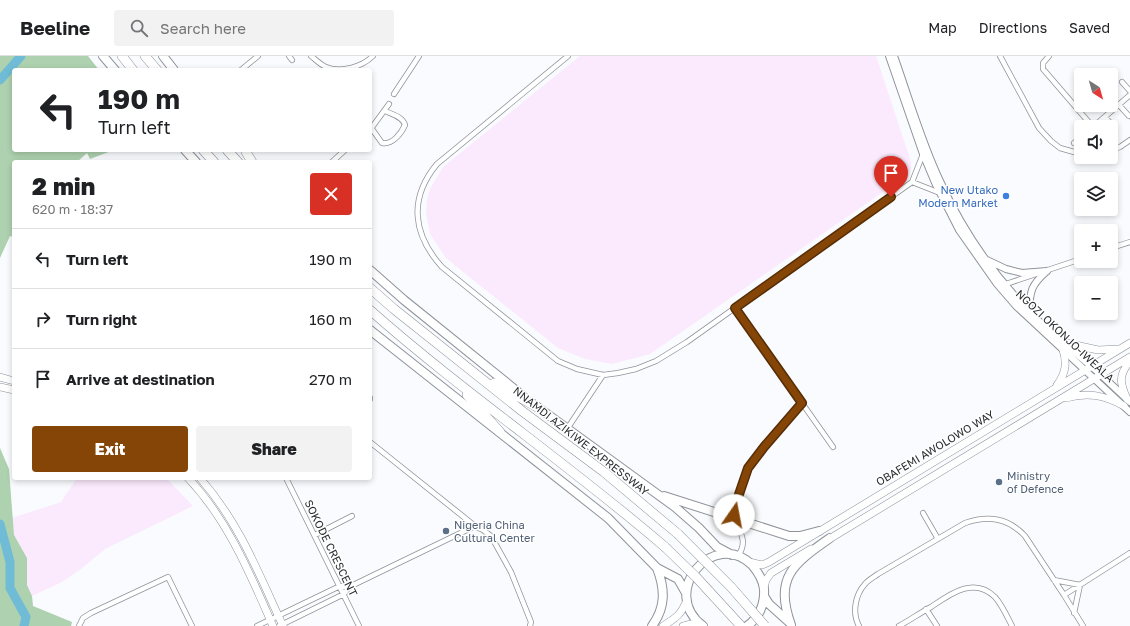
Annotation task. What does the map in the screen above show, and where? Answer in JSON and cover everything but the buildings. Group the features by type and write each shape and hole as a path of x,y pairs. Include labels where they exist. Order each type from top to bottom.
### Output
{"highway":[{"path":"103,56 113,68"},
{"path":"122,56 131,68"},
{"path":"145,56 155,68"},
{"path":"163,56 172,68"},
{"path":"187,152 194,160"},
{"path":"205,152 212,160"},
{"path":"229,152 236,160"},
{"path":"246,152 254,160"},
{"name":"NNAMDI AZIKIWE EXPRESSWAY","path":"372,272 404,300 537,407 690,519 717,547 749,562"},
{"name":"NNAMDI AZIKIWE EXPRESSWAY","path":"372,290 472,372 604,472 678,534 731,587 765,626"},
{"path":"372,312 448,375 629,516 665,547 696,577 741,626"},
{"path":"372,332 608,518 657,568 678,579 692,614 703,626"},
{"path":"472,372 537,407"},
{"path":"448,375 500,432"},
{"path":"649,488 669,498 789,536 800,536 819,531"},
{"path":"792,625 785,606 784,598 792,569 801,559 830,538"},
{"path":"686,597 688,582 693,572 700,564 710,558 720,555 735,556"},
{"path":"747,626 757,617 762,607 764,596 764,587 761,578 756,569 749,562"},
{"path":"652,626 660,612 663,597 663,587 657,568"},
{"path":"764,596 769,604 792,625"}],"main road":[{"name":"OBAFEMI AWOLOWO WAY","path":"749,562 762,564 769,562 1130,343"},
{"path":"1055,388 1061,380 1066,367 1066,358 1062,346 1098,350 1122,348"},
{"name":"OBAFEMI AWOLOWO WAY","path":"764,587 766,580 771,573 1130,357"},
{"path":"1056,401 1074,396 1093,396 1127,402 1121,383 1121,378 1130,361"},
{"path":"0,377 12,380"},
{"path":"0,387 12,390"},
{"path":"190,480 201,492 224,524 249,572 272,623"},
{"path":"202,480 220,503 239,532 281,625"},
{"path":"663,626 678,616 682,611 686,597"},
{"path":"683,626 690,624 703,626"}],"street":[{"path":"243,68 258,56"},
{"path":"311,56 325,67 329,68"},
{"path":"350,68 368,61 373,56"},
{"path":"394,94 419,56"},
{"path":"568,56 441,159 430,171 423,183 418,202 417,219 422,238 433,257 442,267 558,361 577,369 602,375 636,369 656,361 687,342 912,182 923,154"},
{"name":"NGOZI OKONJO-IWEALA","path":"889,56 923,154 940,193 959,230 1002,285 1062,346"},
{"name":"NGOZI OKONJO-IWEALA","path":"894,56 940,182 960,219 1002,285 1016,306 1127,402 1130,412"},
{"path":"1000,56 1039,128 1060,148 1074,152"},
{"path":"1049,56 1042,63 1043,69 1074,105"},
{"path":"1122,82 1130,91"},
{"path":"1101,120 1130,95"},
{"path":"372,129 389,104"},
{"path":"1119,105 1129,116"},
{"path":"372,131 382,143 387,144 392,141 403,129 405,125 404,121 385,111"},
{"path":"1080,112 1087,120"},
{"path":"1105,117 1108,120"},
{"path":"1118,148 1130,140"},
{"path":"334,160 342,152"},
{"path":"912,182 940,193"},
{"path":"1118,246 1130,242"},
{"path":"987,260 1006,269 1022,273 1047,271"},
{"path":"1002,285 1074,261"},
{"path":"1029,311 1031,290 1036,281 1047,271"},
{"path":"735,308 833,447"},
{"path":"567,429 602,375"},
{"path":"735,556 742,550 743,537 735,519 735,506 748,468 802,403"},
{"path":"372,444 475,526 491,536 511,572 531,622 530,626"},
{"name":"SOKODE CRESCENT","path":"287,480 359,626"},
{"path":"923,513 938,539"},
{"path":"315,535 352,516"},
{"path":"859,626 854,610 858,596 865,584 878,574 965,523 974,520 989,519 1011,523 1025,536 1083,626"},
{"path":"281,625 344,594 349,587 475,526"},
{"path":"1064,595 1130,553"},
{"path":"79,626 83,618 91,613 168,577 192,626"},
{"path":"1054,580 1080,585"},
{"path":"1074,612 1080,585"},
{"path":"257,626 272,623 278,616 340,586 349,587"},
{"path":"899,626 956,590 968,587 975,587 985,590 994,596 1012,626"},
{"path":"926,609 937,626"}],"shaded area":[{"path":"580,56 876,56 911,162 911,169 906,176 650,354 612,364 585,359 558,348 446,258 430,234 426,213 430,189 443,167"},
{"path":"76,480 168,480 193,506 105,549 81,569 62,582 32,596 27,586 27,558 14,535 12,518 61,502"}],"green space":[{"path":"0,56 88,56 97,68 12,68 12,152 109,152 90,159 87,153 79,160 12,160 12,236 10,236 0,258"},
{"path":"0,448 9,469 14,535 27,558 27,585 32,596 33,606 72,622 71,626 0,626"}],"waterway":[{"path":"0,80 21,56"},
{"path":"0,524 10,562 10,588 26,617 24,626"}],"place":[{"name":"New Utako Modern Market","path":"1006,196"},
{"name":"Ministry of Defence","path":"999,482"},
{"name":"Nigeria China Cultural Center","path":"446,531"}],"route":[{"path":"734,515 735,506 748,468 802,403 735,308 891,197"}]}
